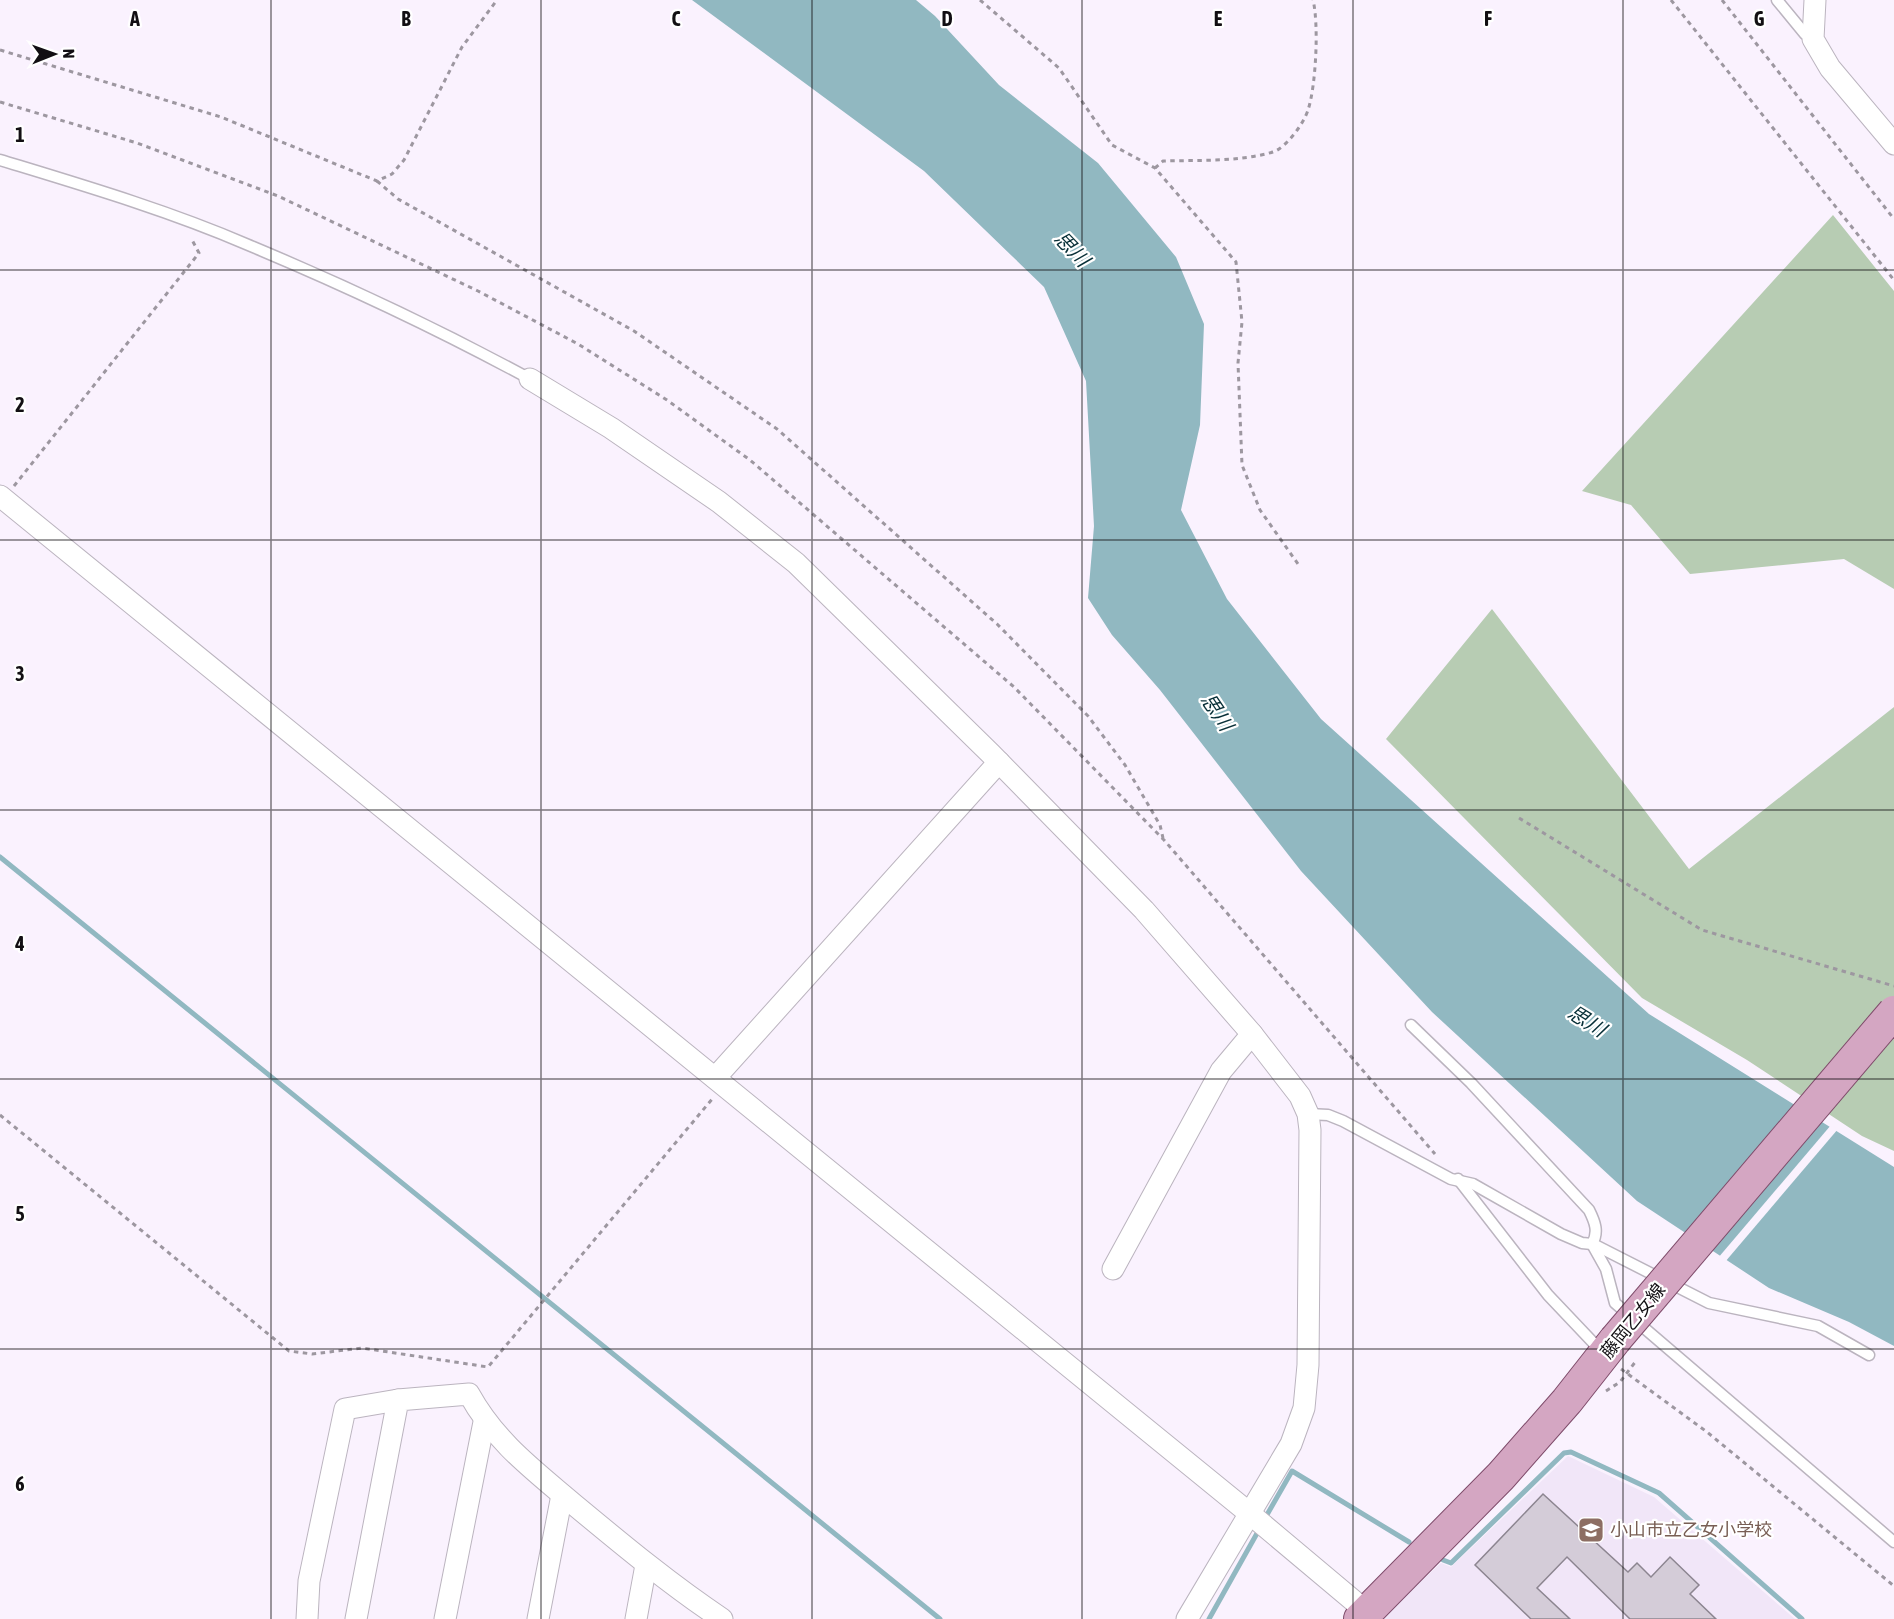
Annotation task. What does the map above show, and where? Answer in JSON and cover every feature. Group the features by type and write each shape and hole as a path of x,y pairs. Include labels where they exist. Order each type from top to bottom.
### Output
{"main road":[{"name":"藤岡乙女線","path":"1363,1616 1616,1357 1894,1012"}],"street":[{"path":"1815,0 1813,39 1830,68 1894,144"},
{"path":"530,379 611,428 719,502 796,563 999,762 1144,910 1252,1034 1300,1096 1308,1114 1308,1365 1304,1408 1291,1444 1188,1619"},
{"path":"1,499 1249,1513 1363,1616"},
{"path":"719,1081 999,762"},
{"path":"1113,1269 1221,1071 1252,1034"},
{"path":"308,1619 309,1581 345,1409 398,1400 470,1395 484,1422 514,1454 646,1565 723,1619"},
{"path":"356,1619 398,1400"},
{"path":"445,1619 484,1422"},
{"path":"538,1619 562,1495"},
{"path":"636,1619 646,1565"}],"lane":[{"path":"1777,0 1805,34 1813,39"},
{"path":"0,160 95,189 244,243 454,338 530,379"},
{"path":"1411,1025 1471,1083 1589,1210 1595,1222 1597,1236 1592,1244"},
{"path":"1308,1114 1328,1115 1343,1120 1451,1179 1473,1184 1561,1234 1582,1244 1592,1244 1709,1303 1818,1326 1869,1355"},
{"path":"1458,1179 1548,1295 1616,1357"},
{"path":"1592,1244 1606,1269 1616,1303 1894,1542"}],"path":[{"path":"377,182 392,174 404,160 462,47 497,0"},
{"path":"980,0 1059,68 1112,145 1155,168 1236,262 1242,322 1238,363 1242,465 1260,510 1298,564"},
{"path":"1155,168 1163,161 1219,159 1276,151 1295,132 1308,110 1316,59 1313,0"},
{"path":"1671,0 1894,280"},
{"path":"1722,0 1894,219"},
{"path":"0,50 221,117 377,182 398,199 634,331 777,429 981,609 1088,716 1125,765 1160,825 1164,840"},
{"path":"1,499 199,253 178,219"},
{"path":"1519,818 1702,930 1894,986"},
{"path":"0,1116 289,1351 312,1354 362,1348 488,1367 719,1081"},
{"path":"1616,1357 1894,1586"}],"shaded area":[{"name":"小山市立乙女小学校","path":"1568,1456 1654,1497 1795,1619 1380,1619 1441,1563 1451,1567"}],"green space":[{"path":"1833,215 1894,291 1894,589 1844,559 1690,574 1631,505 1582,491"},
{"path":"1492,609 1689,869 1894,707 1894,1151 1862,1136 1747,1060 1642,998 1386,739"}],"water":[{"name":"思川","path":"692,0 916,0 935,16 999,85 1098,163 1176,257 1204,324 1200,425 1181,510 1227,599 1321,719 1649,1014 1894,1167 1894,1346 1849,1322 1769,1288 1637,1201 1432,1012 1301,871 1160,690 1112,635 1088,598 1094,526 1086,381 1044,287 924,171"}],"pier":[{"path":"1831,1125 1838,1129 1725,1262 1718,1258"}],"building":[{"path":"1543,1494 1628,1572 1637,1563 1651,1577 1670,1557 1699,1585 1690,1594 1716,1619 1630,1619 1567,1557 1537,1588 1570,1619 1531,1619 1475,1565"}],"waterway":[{"path":"0,857 940,1619"},
{"path":"1443,1560 1451,1563 1564,1453 1571,1452 1659,1493 1802,1619"},
{"path":"1264,1520 1292,1471 1409,1542"},
{"path":"1209,1619 1260,1528"}],"place":[{"name":"小山市立乙女小学校","path":"1591,1530"}]}
